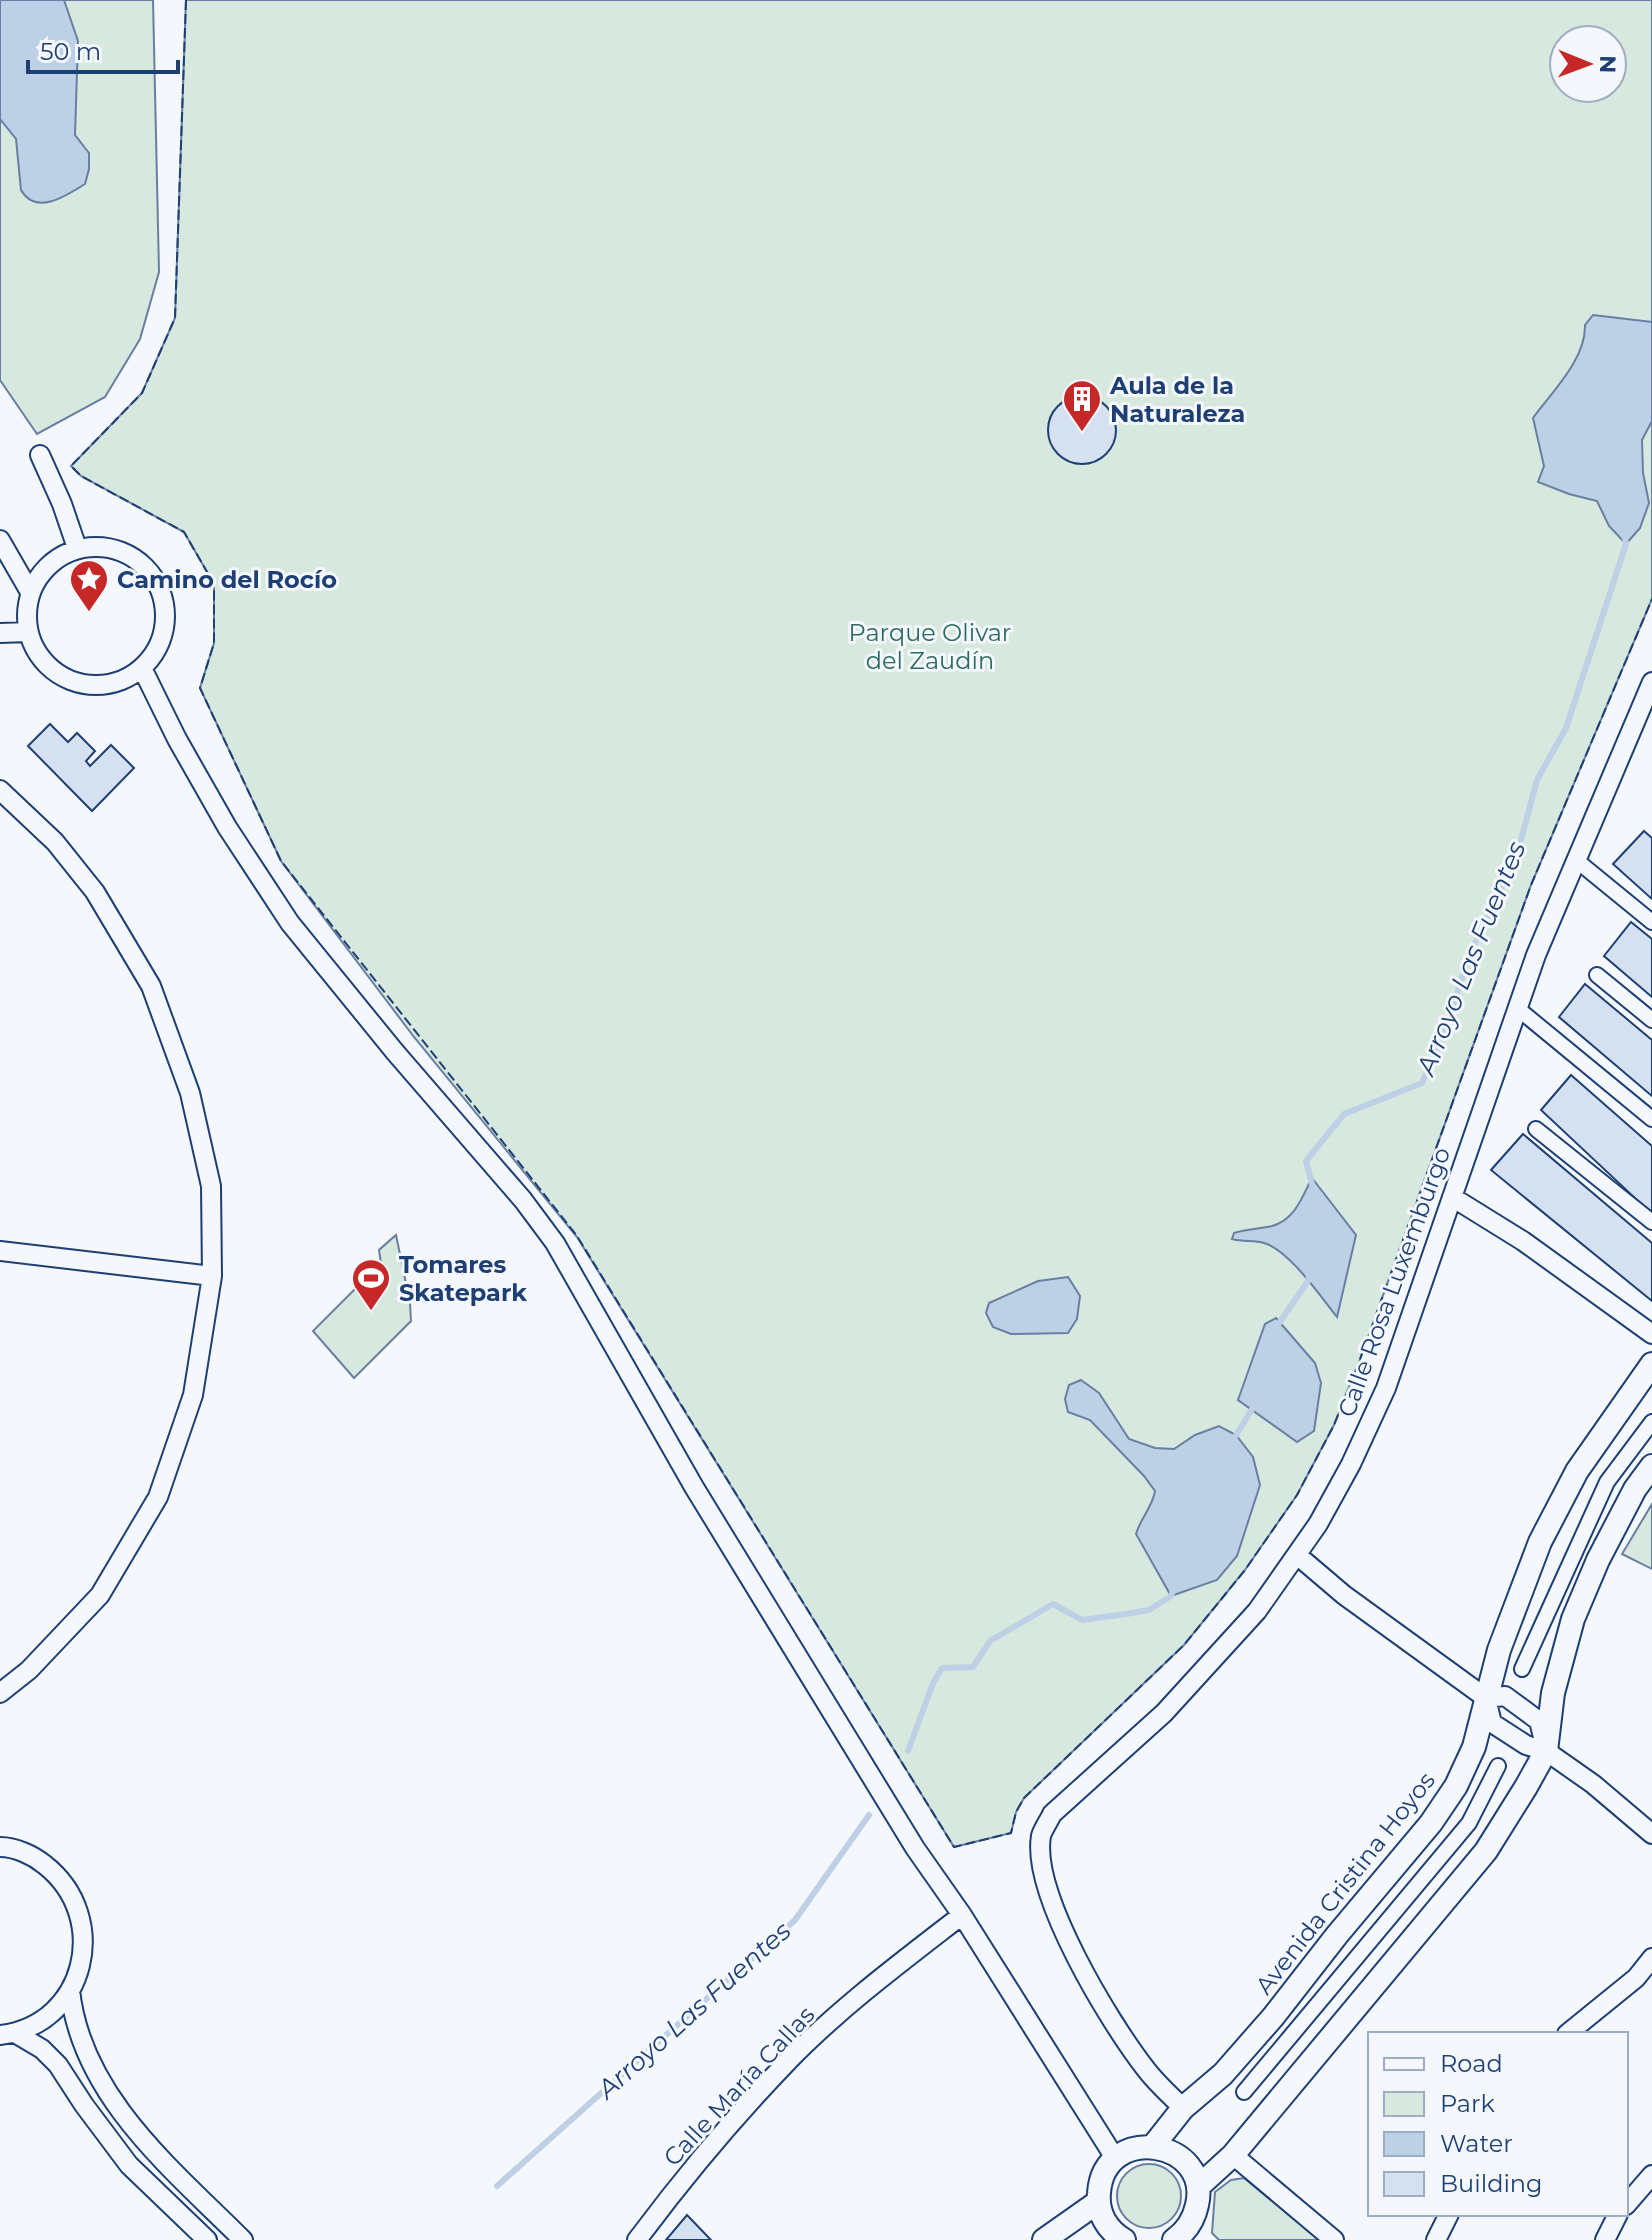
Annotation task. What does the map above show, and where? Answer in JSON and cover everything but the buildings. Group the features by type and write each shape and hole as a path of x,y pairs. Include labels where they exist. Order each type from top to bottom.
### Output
{"street":[{"path":"40,455 77,548"},
{"path":"0,540 30,592"},
{"path":"97,546 118,549 136,558 151,573 161,591 165,612 163,632 156,652 142,668 125,679 106,685 85,685 66,679 49,667 36,651 28,632 26,612 30,592 41,572 57,558 77,548 97,546"},
{"path":"0,633 28,632"},
{"path":"142,668 177,739 220,814 290,923 395,1052 523,1200 555,1243 694,1487 915,1848 962,1915 1115,2158"},
{"name":"Calle Rosa Luxemburgo","path":"1183,2108 1146,2071 1096,1996 1058,1917 1042,1863 1041,1836 1052,1814 1164,1713 1257,1611 1318,1524 1351,1464 1386,1388 1517,1008 1576,860 1646,712 1652,682"},
{"path":"0,790 55,842 95,892 151,986 190,1093 211,1186 212,1276 193,1395 158,1497 100,1595 29,1670 0,1693"},
{"path":"1576,860 1652,922"},
{"path":"1597,975 1652,1020"},
{"path":"1517,1008 1652,1119"},
{"path":"1536,1129 1652,1222"},
{"path":"1452,1197 1523,1241 1652,1334"},
{"path":"0,1251 212,1276"},
{"name":"Avenida Cristina Hoyos","path":"1153,2146 1183,2108 1223,2074 1273,2017 1431,1823 1456,1786 1474,1747 1499,1650 1540,1542 1577,1471 1652,1364"},
{"path":"1522,1669 1607,1482 1652,1422"},
{"path":"1198,2187 1233,2155 1486,1851 1546,1751 1553,1693 1573,1619 1598,1560 1635,1489 1652,1466"},
{"path":"1297,1555 1344,1595 1486,1698 1492,1723 1526,1745 1546,1751 1593,1784 1652,1834"},
{"path":"1486,1698 1505,1696 1539,1721 1546,1751"},
{"path":"1244,2092 1469,1823 1498,1766"},
{"path":"0,1847 35,1857 59,1876 76,1902 83,1931 82,1962 70,1990 46,2016 8,2034"},
{"name":"Calle María Callas","path":"637,2240 684,2177 792,2058 881,1978 962,1915"},
{"path":"1569,2032 1636,1978 1652,1958"},
{"path":"70,1990 73,2019 84,2050 110,2095 153,2151 243,2240"},
{"path":"8,2034 42,2049 58,2065 129,2165 207,2240"},
{"path":"1124,2240 1108,2226 1098,2202 1100,2184 1115,2158 1128,2150 1153,2146 1175,2153 1190,2168 1198,2187 1194,2218 1180,2239"},
{"path":"1233,2155 1334,2240"},
{"path":"1628,2203 1652,2175"},
{"path":"1044,2240 1098,2202"},
{"path":"1436,2240 1448,2216"},
{"path":"1605,2240 1617,2216"}],"green space":[{"path":"0,0 153,0 159,272 140,339 105,397 37,434 0,380"},
{"name":"Parque Olivar del Zaudín","path":"186,0 1652,0 1652,599 1531,885 1334,1425 1297,1495 1245,1570 1184,1645 1024,1798 1016,1812 1011,1833 954,1847 577,1237 414,1037 281,861 200,688 214,643 214,584 184,532 81,476 71,466 142,393 175,318"},
{"name":"Tomares Skatepark","path":"396,1235 411,1321 354,1378 313,1331 381,1263 379,1250"},
{"path":"1652,1504 1652,1569 1622,1554"},
{"path":"1149,2164 1167,2170 1175,2178 1181,2196 1175,2214 1167,2222 1149,2228 1131,2222 1123,2214 1117,2196 1123,2178 1131,2170"},
{"path":"1244,2178 1319,2240 1219,2240 1212,2233 1215,2192 1231,2180"}],"water":[{"path":"0,0 64,0 78,41 75,135 89,153 89,169 85,184 52,201 35,202 21,190 16,139 0,119"},
{"path":"1593,315 1652,322 1652,421 1642,440 1643,473 1649,503 1640,528 1626,544 1609,526 1597,501 1538,482 1544,466 1533,418 1574,363 1584,338 1585,325"},
{"path":"1312,1178 1356,1235 1337,1317 1304,1275 1274,1247 1232,1239 1234,1233 1272,1226 1287,1219"},
{"path":"1068,1277 1080,1296 1077,1319 1068,1333 1011,1334 993,1327 986,1313 989,1303 1038,1281"},
{"path":"1276,1318 1315,1363 1321,1383 1314,1431 1297,1442 1238,1400 1265,1324"},
{"path":"1081,1380 1099,1393 1129,1439 1155,1448 1174,1449 1195,1435 1219,1426 1236,1435 1253,1457 1260,1485 1237,1556 1217,1580 1171,1596 1136,1534 1155,1491 1090,1420 1068,1412 1065,1399 1069,1385"}],"waterway":[{"name":"Arroyo Las Fuentes","path":"1312,1184 1306,1161 1344,1114 1422,1083 1448,1022 1470,953 1516,859 1537,780 1566,728 1626,544 1625,538"},
{"name":"Arroyo Las Fuentes","path":"1277,1326 1309,1275"},
{"name":"Arroyo Las Fuentes","path":"1233,1440 1254,1406"},
{"name":"Arroyo Las Fuentes","path":"908,1751 933,1683 942,1668 973,1667 990,1641 1053,1604 1082,1620 1149,1610 1171,1596 1174,1588"},
{"name":"Arroyo Las Fuentes","path":"497,2186 795,1920 869,1815"}],"fence":[{"path":"186,0 175,318 142,393 71,466 81,476 184,532 214,584 214,643 200,688 281,861 577,1236 954,1847 1011,1833 1016,1812 1024,1798 1184,1645 1245,1570 1297,1495 1334,1425 1359,1362 1531,885 1652,599"}],"place":[{"name":"Aula de la Naturaleza","path":"1082,433"},
{"name":"Camino del Rocío","path":"89,613"},
{"name":"Tomares Skatepark","path":"371,1312"}]}
